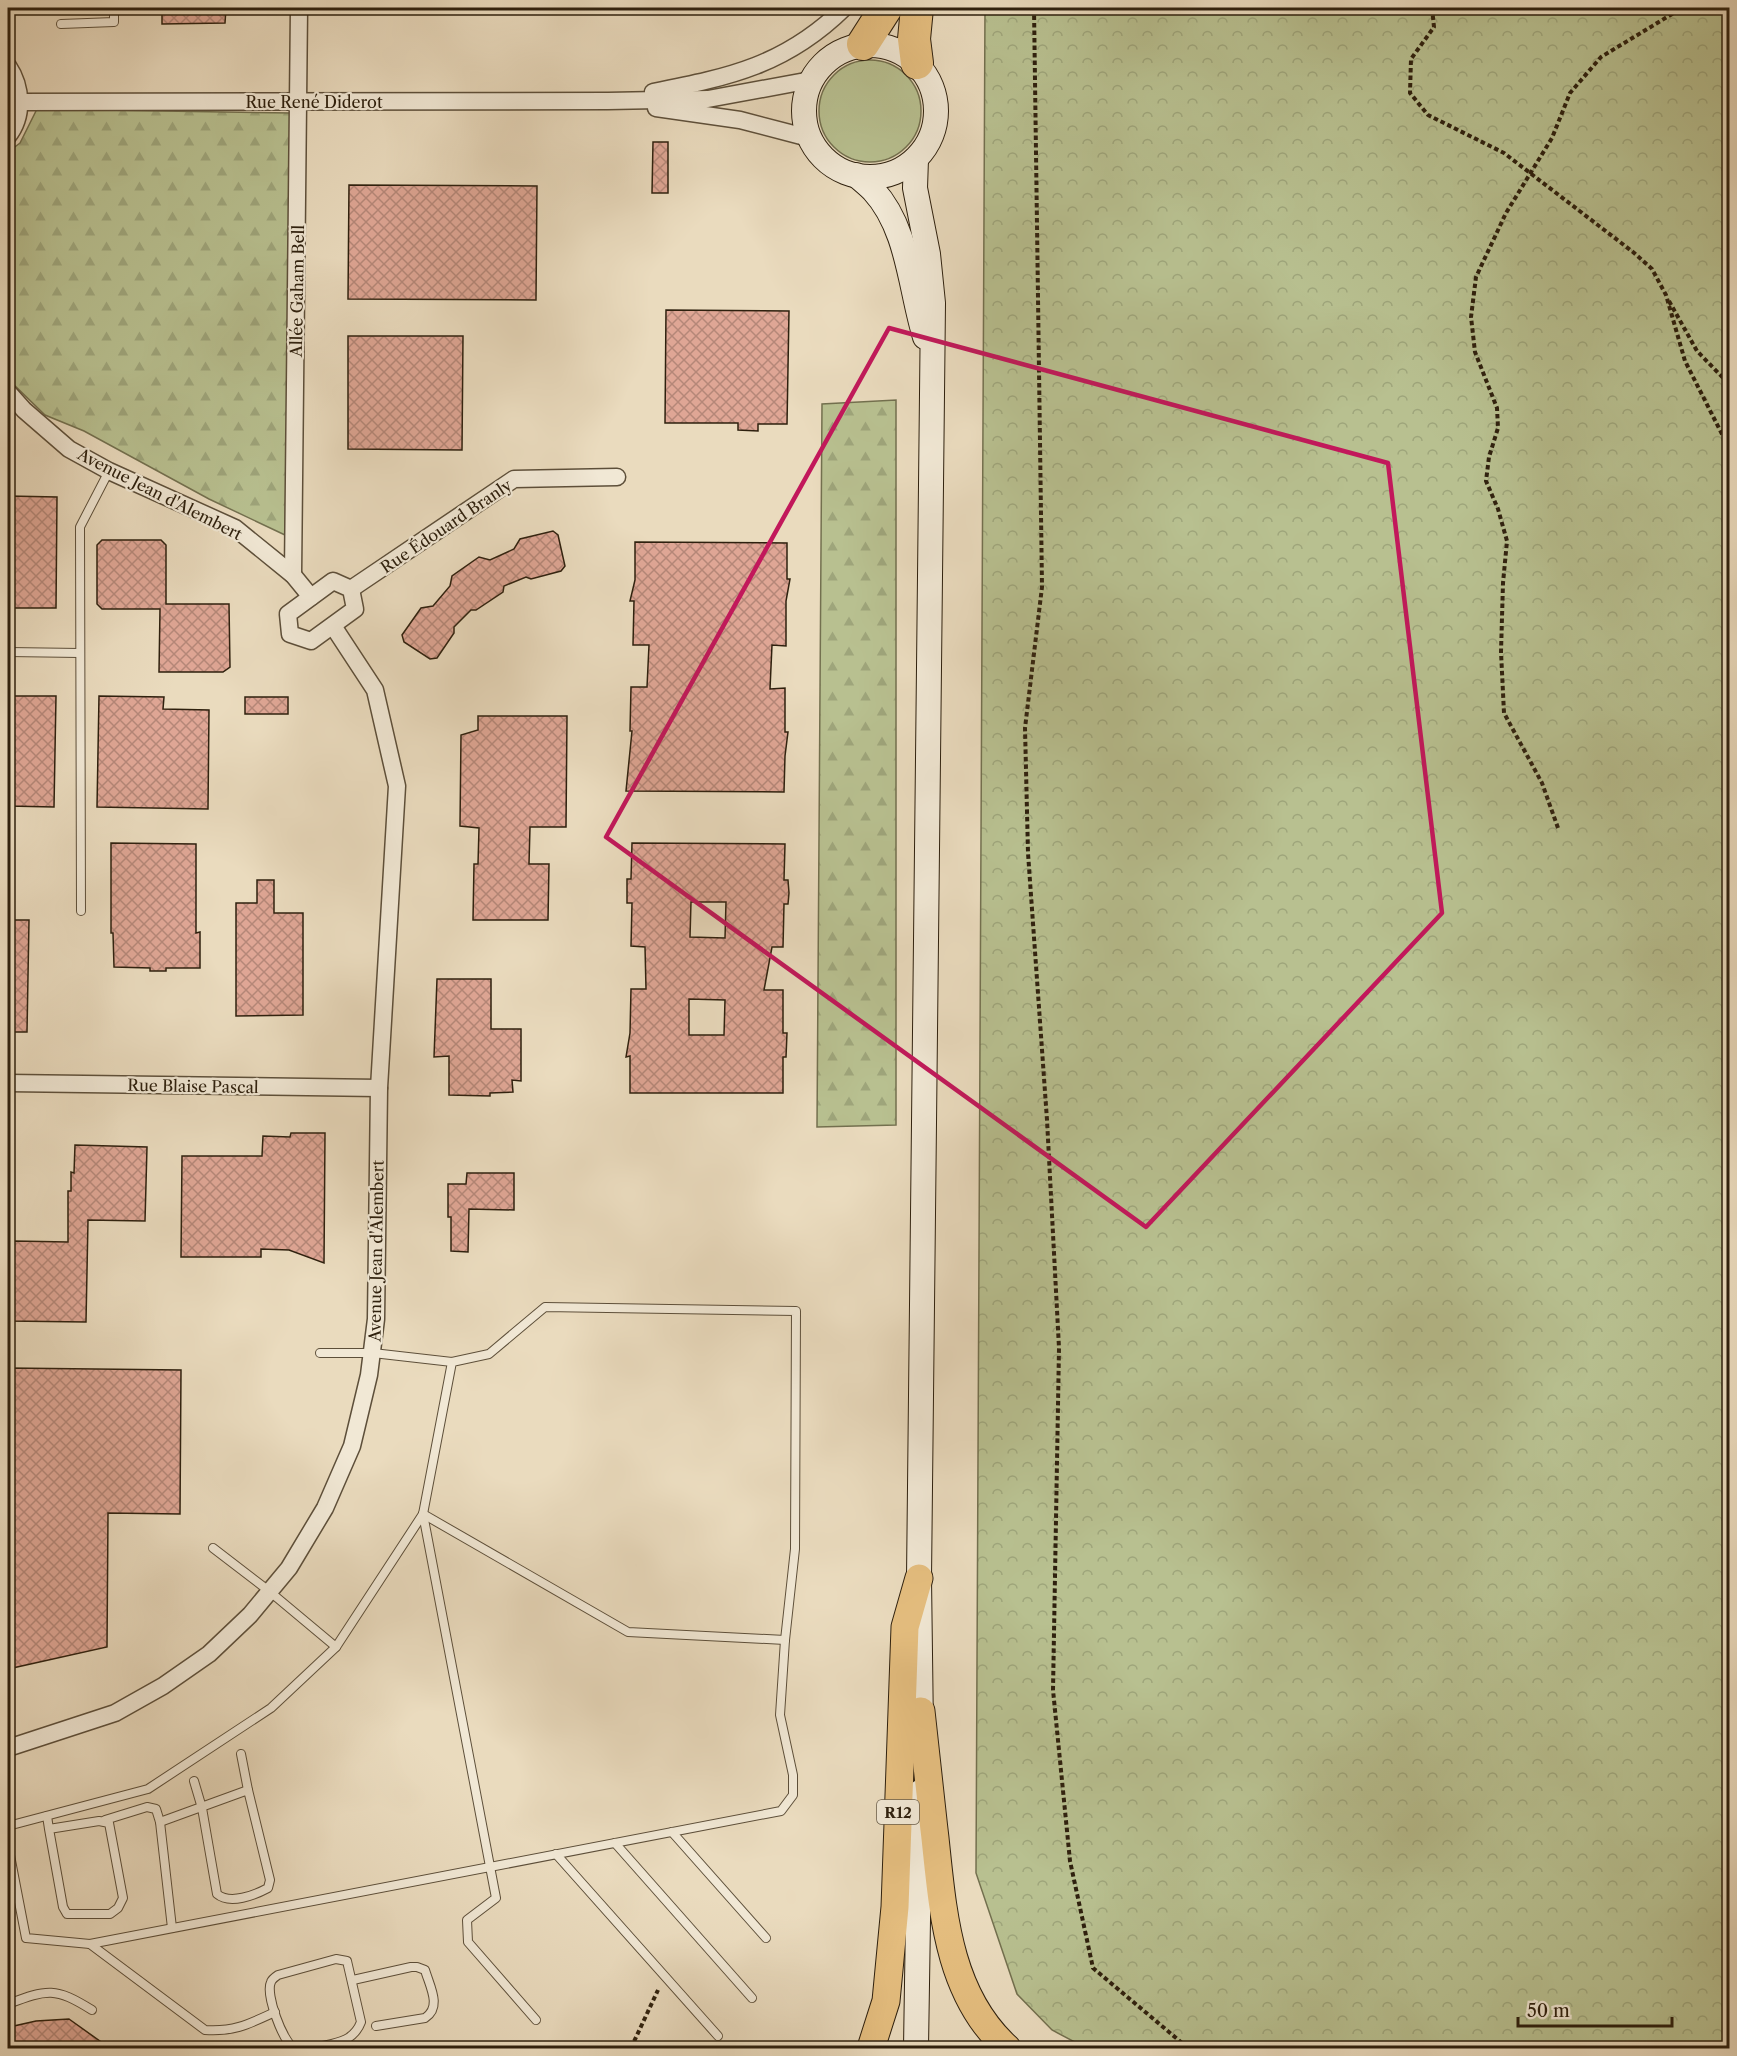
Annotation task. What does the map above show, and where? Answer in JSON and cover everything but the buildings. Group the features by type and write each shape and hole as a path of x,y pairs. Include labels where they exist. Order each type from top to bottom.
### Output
{"highway":[{"path":"863,44 886,8"},
{"path":"917,8 914,39 917,63"}],"main road":[{"path":"863,44 883,45 902,52 917,63 928,78 935,94 937,111 931,137 916,159 901,170 883,176 864,177 841,171 822,157 809,138 804,118 805,98 811,80 824,62 842,50 863,44"},
{"name":"R12","path":"916,159 915,188 933,303 916,2049"},
{"path":"856,175 874,191 898,232 910,273 918,315 931,356"},
{"name":"R12","path":"871,2049 886,2001 895,1907 905,1627 919,1578"},
{"name":"R12","path":"921,1711 941,1899 948,1942 968,1996 981,2020 1007,2049"}],"street":[{"name":"Allée Gaham Bell","path":"293,575 299,8"},
{"path":"608,101 699,83 761,65 795,48 831,21 844,8"},
{"path":"8,66 15,77 20,102 15,127 8,136"},
{"path":"608,101 708,99 811,80"},
{"name":"Rue René Diderot","path":"20,102 608,101"},
{"path":"608,101 740,120 809,138"},
{"name":"Avenue Jean d'Alembert","path":"8,392 24,410 69,449 109,471 235,528 293,575 311,597"},
{"name":"Rue Édouard Branly","path":"351,589 514,479 617,477"},
{"path":"333,581 351,589 355,609 333,626 311,641 290,634 288,614 311,597 333,581"},
{"name":"Avenue Jean d'Alembert","path":"8,1748 115,1713 164,1686 209,1653 250,1615 289,1568 325,1508 352,1446 373,1353 376,1318 379,1088 398,786 375,690 333,626"},
{"name":"Rue Blaise Pascal","path":"8,1083 379,1088"}],"lane":[{"path":"61,24 114,22 114,8"},
{"path":"81,911 80,527 109,471"},
{"path":"8,652 80,653"},
{"path":"8,1845 14,1890 26,1938 90,1944 781,1811 793,1795 793,1775 780,1715 795,1549 796,1311 545,1307 489,1354 452,1362 373,1353 320,1353"},
{"path":"452,1362 423,1514 496,1898 467,1920 468,1942 536,2020"},
{"path":"423,1514 627,1632 785,1640"},
{"path":"8,1826 148,1789 272,1708 336,1647 423,1514"},
{"path":"213,1548 336,1647"},
{"path":"194,1781 202,1808 217,1894 223,1899 231,1900 263,1891 268,1888 270,1881 241,1754"},
{"path":"160,1822 248,1790"},
{"path":"49,1829 105,1820 147,1806 156,1809 160,1822 172,1928"},
{"path":"47,1816 63,1907 67,1914 110,1914 118,1908 123,1898 109,1822 105,1820"},
{"path":"672,1832 766,1938"},
{"path":"615,1843 752,1998"},
{"path":"556,1854 718,2036"},
{"path":"8,1898 14,1890"},
{"path":"90,1944 205,2030 220,2031 241,2028 275,2012"},
{"path":"294,2049 283,2036 269,1990 271,1982 278,1975 336,1959 347,1961 361,2022 358,2030 350,2039 314,2049"},
{"path":"353,1980 411,1967 425,1970 435,2006 432,2013 425,2018 376,2026"},
{"path":"8,2004 33,1994 54,1992 73,1998 92,2010"}],"path":[{"path":"1034,8 1042,587 1025,728 1028,853 1047,1120 1059,1348 1053,1690 1070,1861 1093,1968 1188,2049"},
{"path":"1432,8 1434,27 1411,59 1410,93 1428,115 1504,153 1652,269 1698,351 1730,385"},
{"path":"1558,828 1542,783 1504,713 1501,652 1507,541 1498,509 1486,481 1489,457 1498,428 1497,408 1474,352 1471,317 1476,277 1506,213 1552,138 1570,93 1601,57 1682,8"},
{"path":"1666,295 1685,361 1730,450"},
{"path":"631,2049 664,1976"}],"highlighted area":[{"path":"889,328 1388,463 1442,913 1146,1227 606,837"}],"green space":[{"path":"985,8 1729,8 1729,2048 1086,2048 1052,2030 1017,1994 976,1873"},
{"path":"870,60 889,64 906,75 917,92 921,111 917,130 906,147 889,158 870,162 851,158 834,147 823,130 819,111 823,92 834,75 851,64"},
{"path":"37,109 292,113 285,535 209,499 84,431 45,415 8,379 8,152 20,143"},
{"path":"896,400 896,1125 817,1127 822,404"}]}
